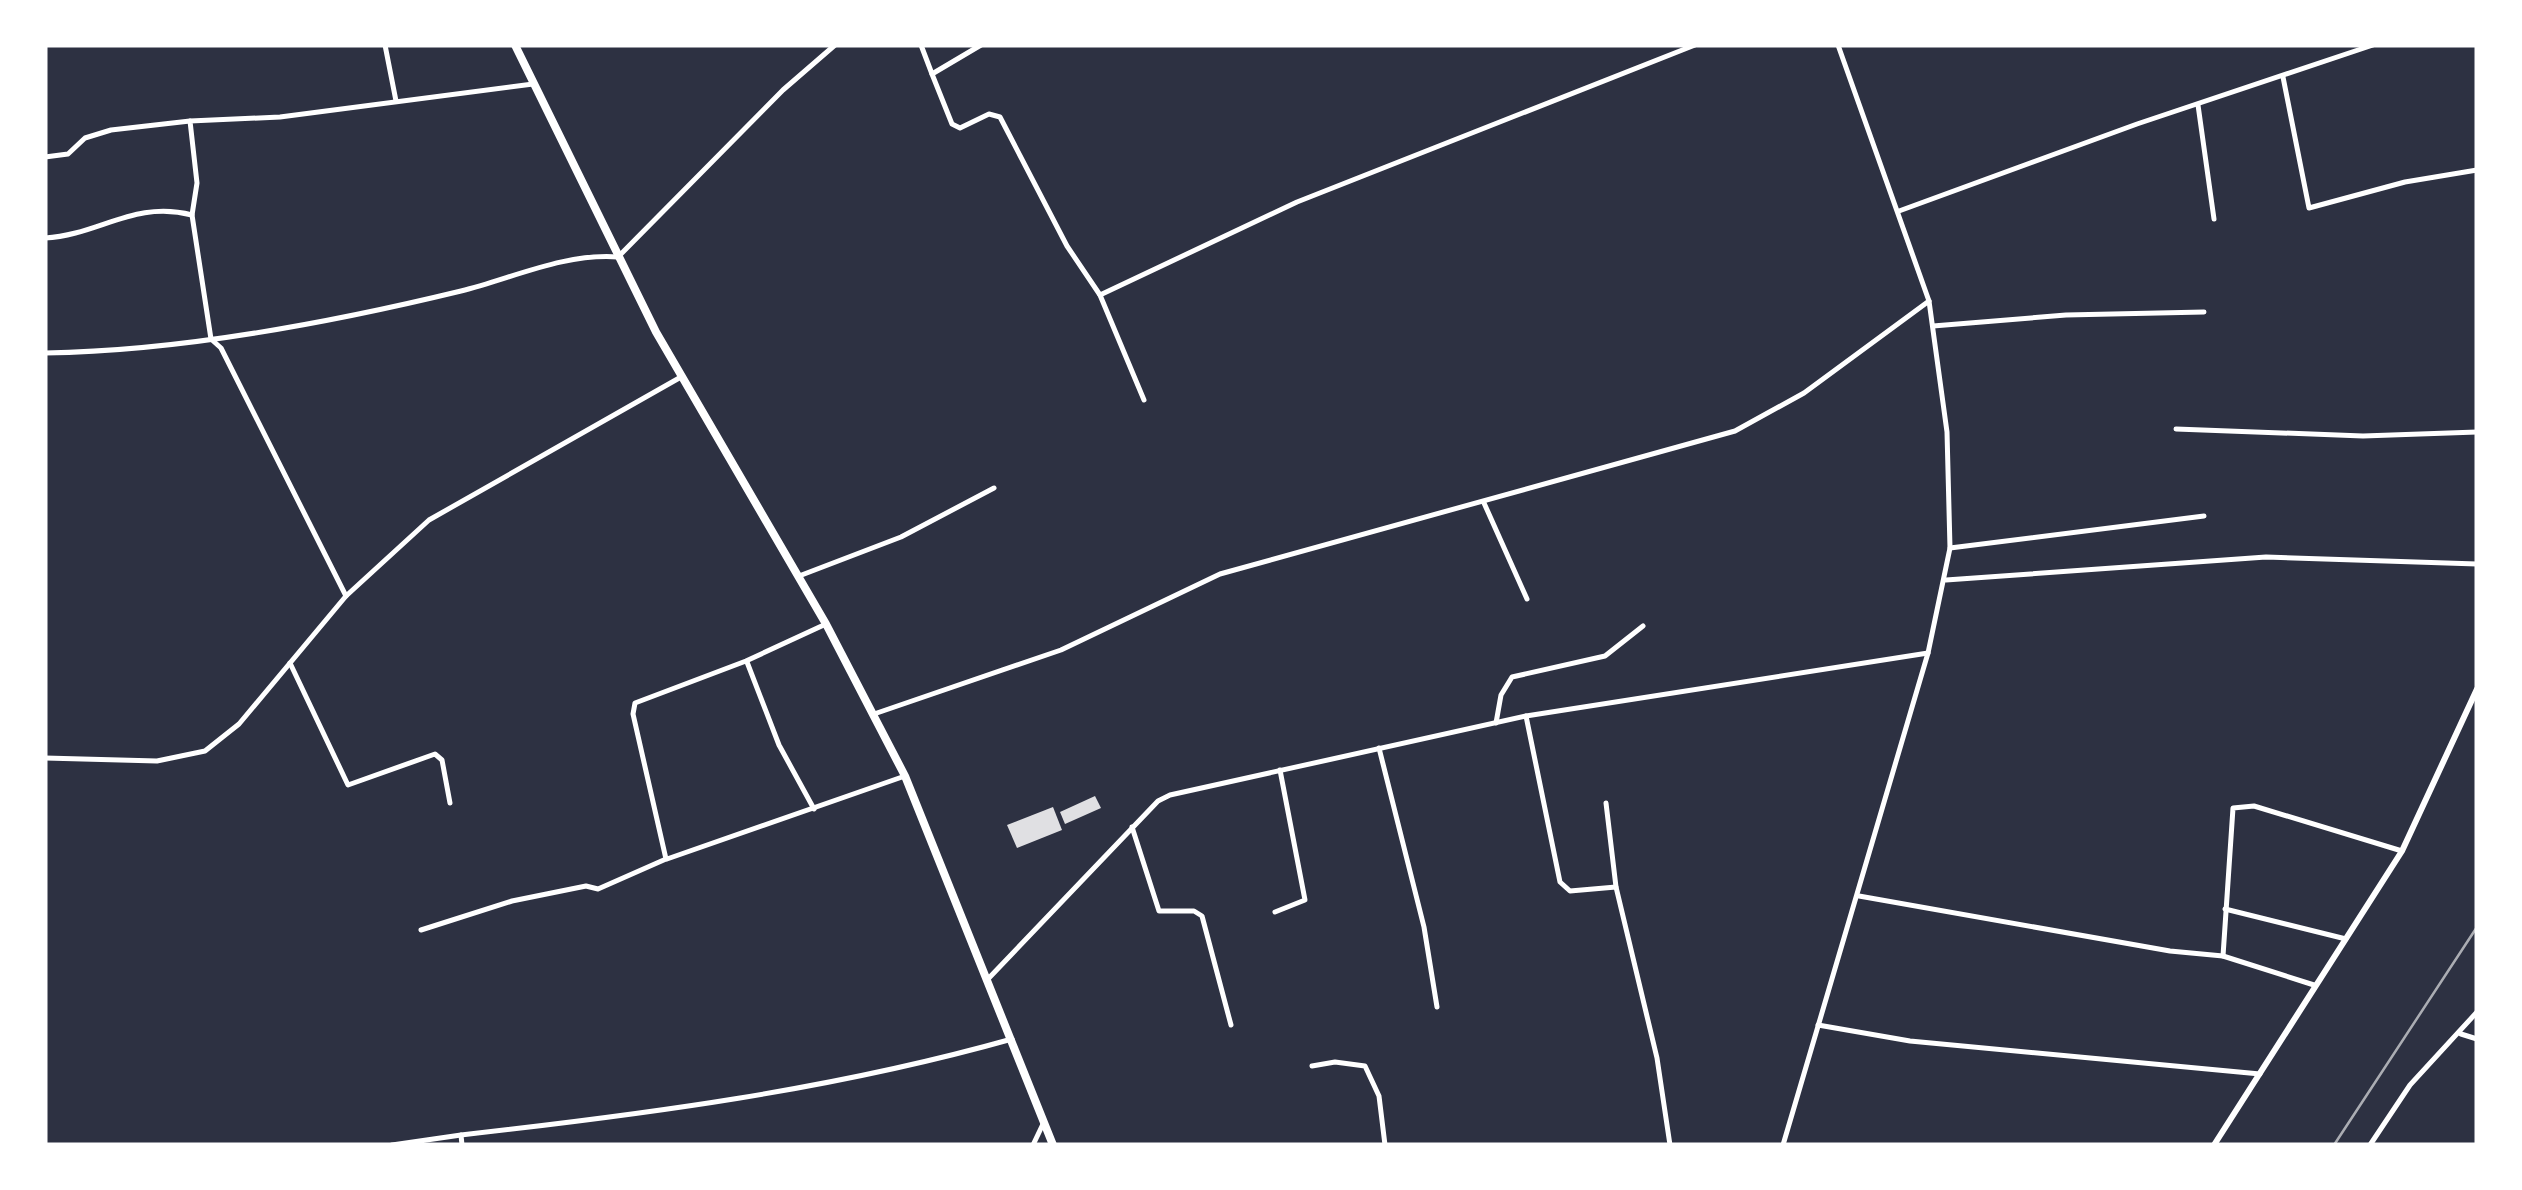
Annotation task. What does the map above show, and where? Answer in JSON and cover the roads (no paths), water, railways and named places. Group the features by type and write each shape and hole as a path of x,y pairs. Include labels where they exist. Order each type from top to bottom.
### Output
{"main road":[{"path":"515,45 681,377 826,624 904,776 1053,1145"}],"street":[{"path":"385,45 396,101"},
{"path":"45,353 210,339 461,291 591,255 618,257 783,90 835,45"},
{"path":"921,45 955,127 989,114 1000,118 1067,246 1100,296 1144,400"},
{"path":"932,74 981,45"},
{"path":"1100,296 1296,202 1695,45"},
{"path":"1783,1145 1860,896 1928,654 1950,548 1947,432 1928,301 1838,45"},
{"path":"1899,212 2353,48 2373,45"},
{"path":"2283,76 2309,208 2405,182 2477,170"},
{"path":"45,157 68,154 85,138 111,130 280,116 533,84"},
{"path":"2198,106 2214,219"},
{"path":"190,121 197,184 192,215 210,339 221,348 346,596"},
{"path":"45,238 83,232 134,213 192,215"},
{"path":"873,714 1061,650 1220,574 1330,540 1484,503 1735,430 1804,393 1928,301"},
{"path":"1933,326 2066,315 2204,312"},
{"path":"45,758 156,761 206,751 240,724 346,596 451,504 681,377"},
{"path":"2176,429 2363,436 2477,432"},
{"path":"799,576 901,537 994,488"},
{"path":"1484,503 1527,598"},
{"path":"1950,548 2204,516"},
{"path":"1946,580 2266,558 2477,564"},
{"path":"666,859 633,708 656,694 746,661 826,624"},
{"path":"1496,723 1501,695 1519,672 1587,663 1622,647 1642,626"},
{"path":"988,980 1132,827 1158,801 1170,795 1526,716 1928,654"},
{"path":"746,661 779,744 814,810"},
{"path":"290,663 348,785 435,754 442,760 450,803"},
{"path":"2214,1145 2402,851 2477,690"},
{"path":"1526,716 1560,882 1570,891 1616,887"},
{"path":"1379,748 1424,927 1437,1008"},
{"path":"1275,912 1305,900 1280,770"},
{"path":"421,930 512,901 586,886 598,888 666,859 904,776"},
{"path":"1606,803 1616,887 1657,1058 1670,1145"},
{"path":"2223,956 2233,808 2254,806 2402,851"},
{"path":"1132,827 1159,911 1194,911 1202,916 1231,1026"},
{"path":"1860,896 2170,951 2223,956 2314,986"},
{"path":"2225,909 2346,939"},
{"path":"2370,1145 2410,1085 2461,1034 2477,1012"},
{"path":"1818,1025 1910,1041 2260,1074"},
{"path":"2461,1034 2477,1039"},
{"path":"392,1145 681,1109 857,1078 1012,1039"},
{"path":"1312,1066 1335,1062 1365,1066 1378,1096 1385,1145"},
{"path":"1033,1145 1043,1124"},
{"path":"460,1135 462,1145"}],"railway":[{"path":"2334,1145 2477,927"}]}
